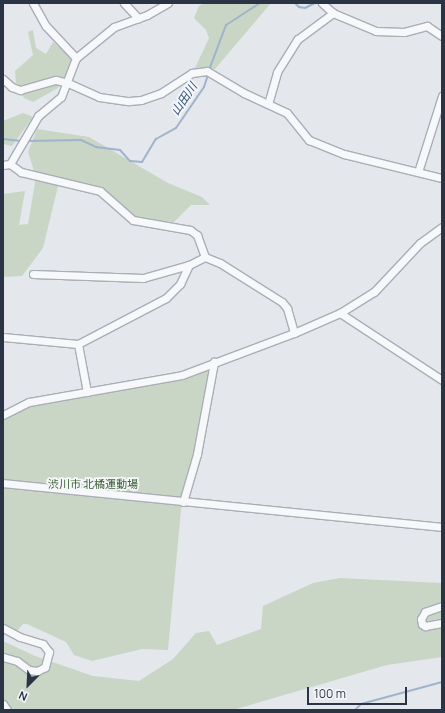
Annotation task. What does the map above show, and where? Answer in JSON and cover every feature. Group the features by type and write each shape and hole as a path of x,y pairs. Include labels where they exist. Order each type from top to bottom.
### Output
{"street":[{"path":"33,3 46,26 76,58"},
{"path":"124,3 138,18"},
{"path":"168,3 138,18 114,27 76,58 68,83 61,97 38,116 7,164 21,172 100,191 133,220 190,230 197,235 205,257 220,263 282,302 287,308 294,333"},
{"path":"322,3 333,13 376,31 404,32 427,26 442,36"},
{"path":"268,104 277,72 298,39 333,13"},
{"path":"3,79 12,87 20,90 56,80 113,100 141,100 161,93 192,74 207,70 287,113 309,140 344,154 442,178"},
{"path":"418,172 442,96"},
{"path":"3,414 29,402 182,375 294,333 340,313 374,292 420,243 442,227"},
{"path":"33,274 143,278 189,265 205,257"},
{"path":"3,337 78,344 166,298 180,284 189,265"},
{"path":"340,313 442,380"},
{"path":"78,344 87,392"},
{"path":"183,502 197,454 214,362"},
{"path":"3,483 442,527"},
{"path":"442,606 425,612 421,619 422,624 425,626 442,623"},
{"path":"3,628 20,637 42,644 49,652 45,667 37,671 29,670 17,661 3,657"},
{"path":"3,704 7,710"}],"green space":[{"path":"204,3 271,3 215,69 195,68 209,38 206,30 194,18 199,6"},
{"path":"33,30 36,48 46,54 53,42 72,58 68,72 58,88 33,102 24,98 16,83 15,71 33,55 28,32"},
{"path":"23,113 33,117 12,146 3,144 3,121"},
{"path":"37,129 89,137 168,183 202,197 210,205 191,205 174,222 137,219 96,186 60,178 43,248 22,276 3,277 3,194 25,191 19,225 28,224 36,177 28,152"},
{"name":"渋川市 北橘運動場","path":"210,365 196,453 182,499 168,650 142,649 92,661 74,655 66,642 27,624 23,624 16,632 3,626 3,417 24,406 172,379"},
{"path":"340,578 442,583 442,657 387,665 233,710 3,710 3,641 35,656 93,676 139,681 173,659 196,633 209,631 217,645 261,629 263,606 313,583"}],"waterway":[{"name":"山田川","path":"209,70 226,25 260,3"},
{"name":"山田川","path":"295,3 299,7 305,8 315,3"},
{"name":"山田川","path":"26,141 81,140 96,147 120,150 130,161 142,162 156,139 176,128 204,87 208,75"},
{"name":"山田川","path":"3,139 21,141"},
{"path":"355,710 361,704 442,682"}]}
